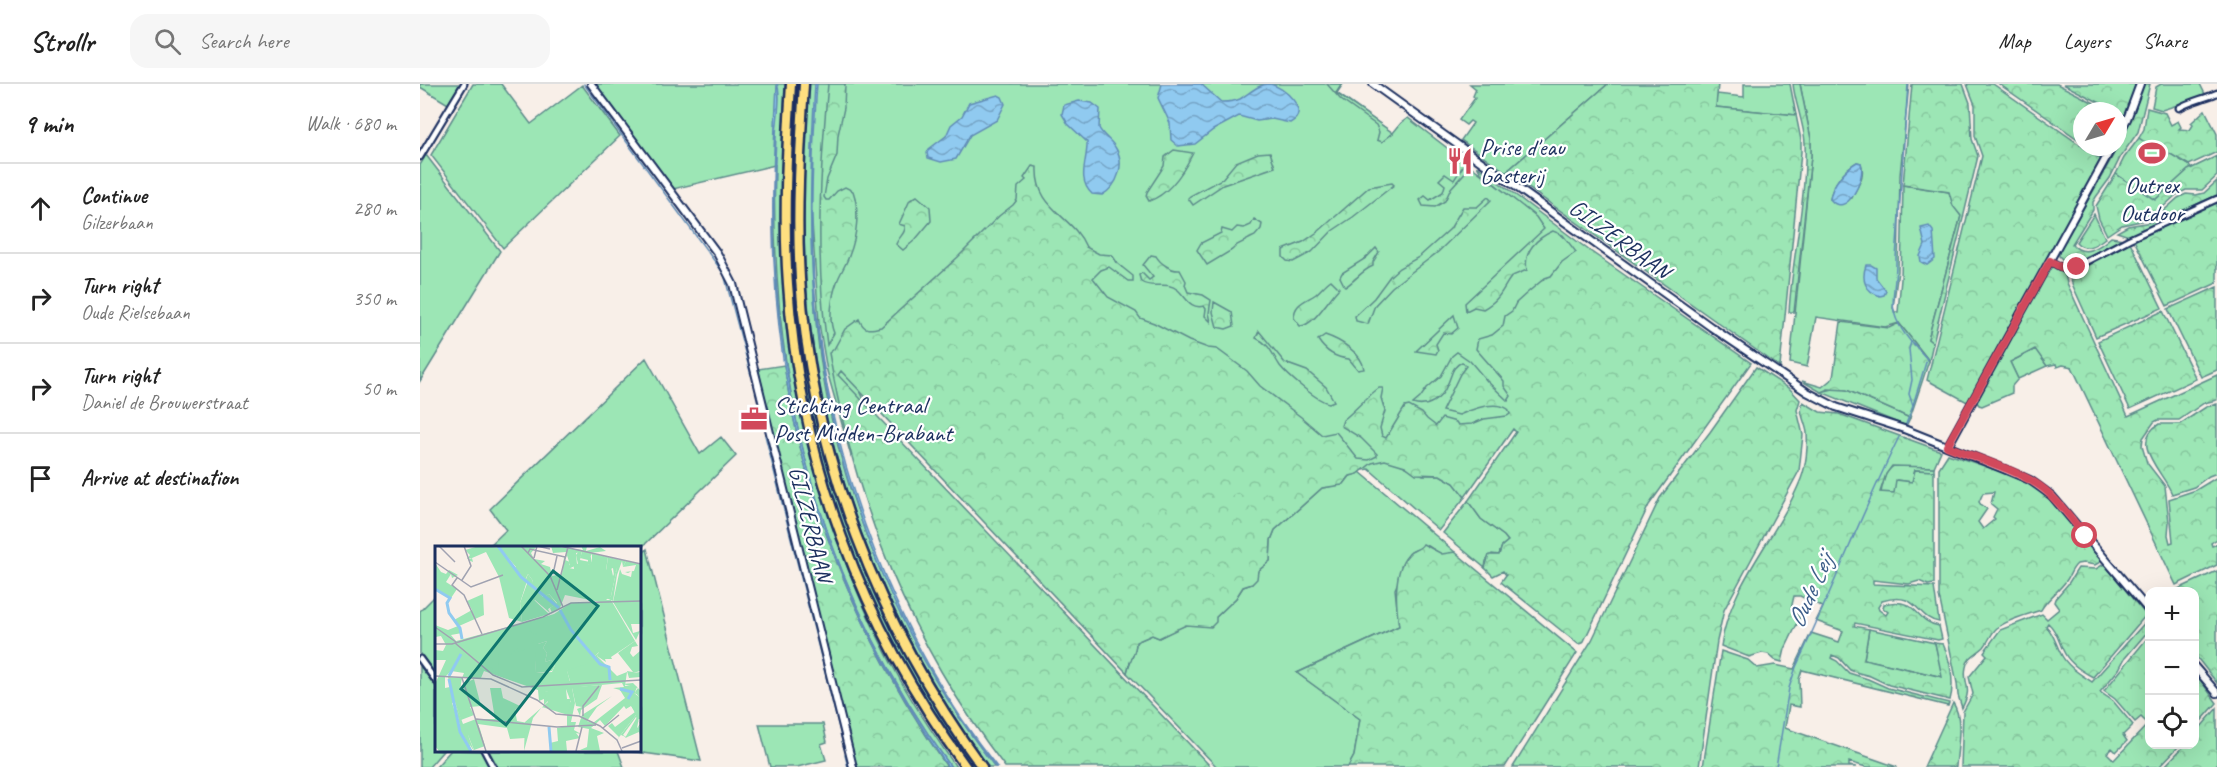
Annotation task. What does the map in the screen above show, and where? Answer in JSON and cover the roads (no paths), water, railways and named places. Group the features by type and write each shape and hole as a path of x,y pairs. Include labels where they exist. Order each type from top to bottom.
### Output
{"highway":[{"path":"791,84 787,155 788,283 797,362 815,454 837,526 863,592 917,695 966,767"},
{"path":"804,84 800,155 801,280 815,394 828,450 861,550 898,632 943,711 982,767"}],"street":[{"path":"420,158 464,84"},
{"name":"GILZERBAAN","path":"591,84 717,253 733,284 853,767"},
{"name":"GILZERBAAN","path":"1373,84 1758,361 1779,371 1806,393 1836,407 1909,430 2030,480 2043,488 2145,606"},
{"path":"2127,119 2140,84"},
{"path":"2179,108 2217,93"},
{"path":"1947,446 2107,156"},
{"path":"2050,261 2066,270 2072,269 2129,239 2217,199"},
{"path":"420,659 435,680"},
{"path":"2199,672 2217,693"},
{"path":"485,752 493,767"}],"water":[{"path":"777,84 779,102 774,185 775,264 781,332 792,399 807,464 826,528 850,590 879,651 913,710 951,767 948,767 910,709 877,649 848,589 824,527 804,463 779,330 774,261 773,195"},
{"path":"815,84 817,84 812,251 824,368 836,429 853,490 874,550 899,608 928,664 961,717 997,767 958,716 925,661 895,604 870,545 850,485 833,423 821,360 814,297 811,244 812,137"},
{"path":"1162,84 1201,84 1221,102 1230,102 1238,100 1257,87 1269,84 1288,94 1297,106 1298,113 1290,123 1272,119 1257,121 1239,116 1213,130 1195,144 1178,146 1171,140 1170,123 1158,98"},
{"path":"998,95 1002,97 1005,104 997,120 970,135 956,159 941,162 928,158 929,149 946,136 951,125 962,116 969,103"},
{"path":"1079,101 1092,103 1100,109 1099,128 1113,145 1120,160 1116,180 1102,195 1092,194 1087,188 1084,169 1087,142 1068,124 1062,114 1064,105"},
{"path":"1857,162 1861,163 1862,170 1858,187 1848,201 1836,204 1830,199 1833,188 1844,173"},
{"path":"1929,226 1933,231 1935,259 1927,265 1921,262 1920,256 1925,245 1921,228"},
{"path":"1866,265 1876,268 1876,278 1886,291 1884,295 1875,294 1868,288 1864,280"}],"waterway":[{"path":"584,84 724,274 751,375"},
{"name":"Oude Leij","path":"1906,424 1913,406 1909,394 1912,380 1909,349 1911,342 1897,320 1893,302 1908,84"},
{"name":"Oude Leij","path":"1912,342 1927,359 1913,405"},
{"path":"765,435 844,748"},
{"name":"Oude Leij","path":"1776,767 1789,688 1796,667 1899,437"},
{"path":"845,755 848,767"}],"place":[{"name":"Outrex Outdoor","path":"2152,153"},
{"name":"Prise d'eau Gasterij","path":"1460,161"},
{"name":"Stichting Centraal Post Midden-Brabant","path":"754,419"}]}
